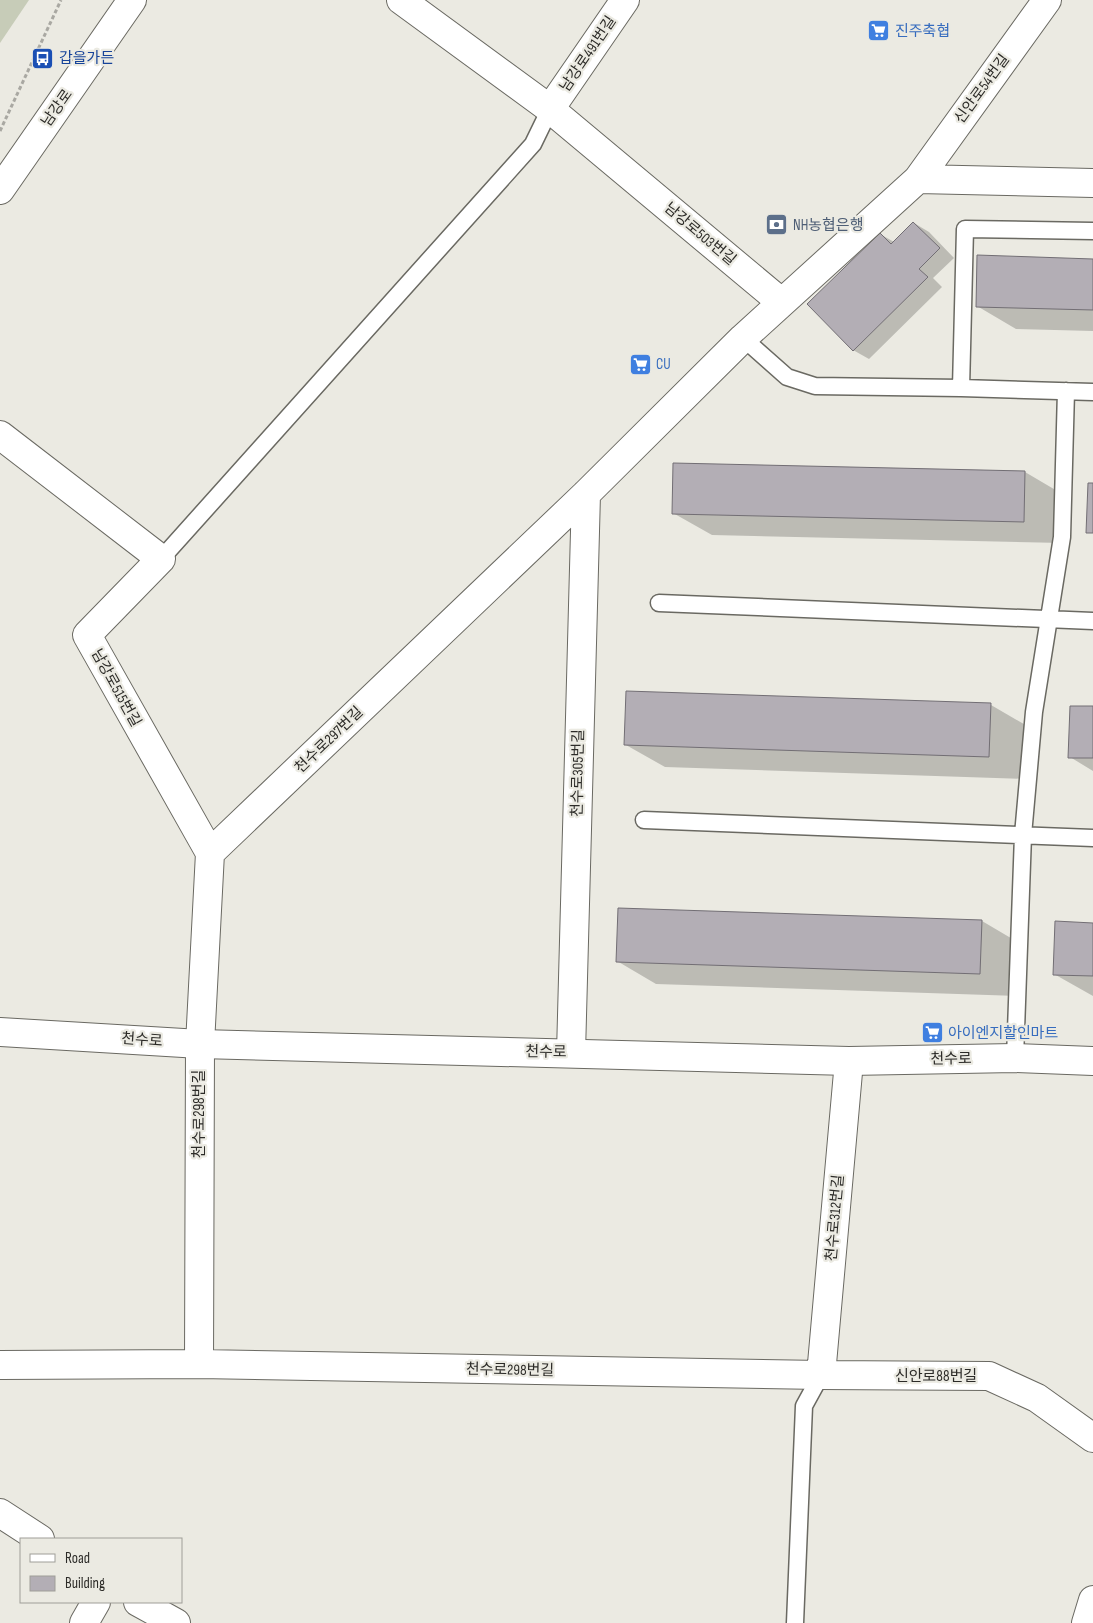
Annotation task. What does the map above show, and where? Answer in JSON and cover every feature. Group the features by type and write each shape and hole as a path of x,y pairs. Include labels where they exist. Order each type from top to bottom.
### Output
{"street":[{"name":"남강로","path":"0,190 132,0"},
{"name":"남강로503번길","path":"401,0 550,109 781,302"},
{"name":"남강로491번길","path":"550,109 625,0"},
{"name":"신안로54번길","path":"781,302 918,179 1047,0"},
{"path":"918,179 1093,183"},
{"path":"586,494 781,302"},
{"path":"0,435 161,559"},
{"name":"천수로297번길","path":"210,853 586,494"},
{"name":"천수로305번길","path":"571,1053 586,494"},
{"name":"남강로515번길","path":"161,559 87,635 210,853"},
{"path":"200,1044 210,853"},
{"name":"천수로","path":"0,1032 200,1044 849,1061 1015,1058 1093,1061"},
{"name":"천수로298번길","path":"199,1364 200,1044"},
{"name":"천수로312번길","path":"821,1375 849,1061"},
{"name":"천수로298번길","path":"0,1365 199,1364 821,1375"},
{"name":"신안로88번길","path":"821,1375 989,1376 1037,1398 1093,1438"},
{"path":"0,1513 38,1538"},
{"path":"1086,1623 1093,1600"},
{"path":"84,1623 95,1603"},
{"path":"140,1603 176,1623"}],"lane":[{"path":"161,559 533,144 550,109"},
{"path":"961,388 965,229 1093,231"},
{"path":"743,338 787,377 815,386 1093,392"},
{"path":"1015,1058 1023,835 1034,712 1062,537 1066,391"},
{"path":"659,603 1093,621"},
{"path":"644,820 1093,838"},
{"path":"795,1623 804,1406 821,1375"}],"path":[{"path":"0,131 61,0"}],"green space":[{"path":"0,0 29,0 0,43"}],"building":[{"path":"913,222 940,248 919,269 928,277 853,351 807,304 880,233 891,244"},
{"path":"977,255 1093,259 1093,310 976,307"},
{"path":"673,463 1025,471 1024,522 672,514"},
{"path":"1088,483 1093,483 1093,533 1086,533"},
{"path":"626,691 991,703 989,757 624,745"},
{"path":"1070,706 1093,706 1093,758 1068,758"},
{"path":"618,908 982,920 980,974 616,962"},
{"path":"1055,921 1093,923 1093,976 1053,975"}],"place":[{"name":"진주축협","path":"879,31"},
{"name":"갑을가든","path":"43,58"},
{"name":"NH농협은행","path":"777,225"},
{"name":"CU","path":"640,364"},
{"name":"아이엔지할인마트","path":"932,1033"}]}
